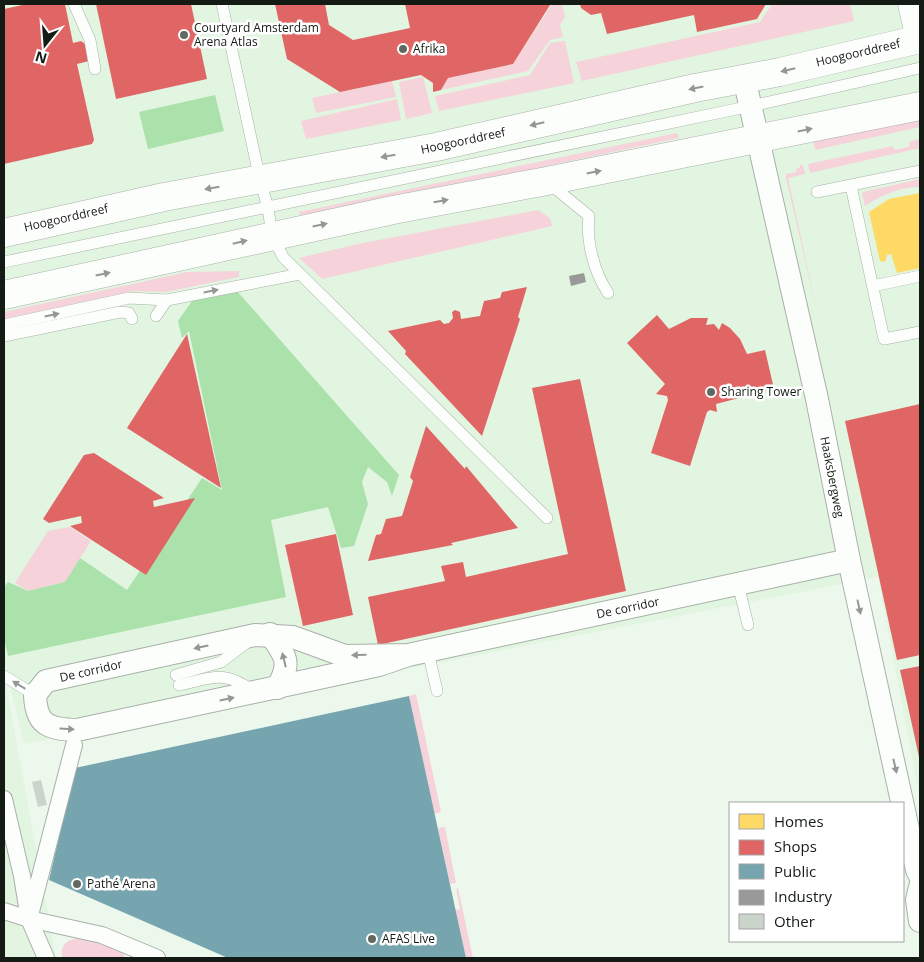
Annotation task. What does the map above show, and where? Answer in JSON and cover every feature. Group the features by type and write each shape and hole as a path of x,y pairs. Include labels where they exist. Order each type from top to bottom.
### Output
{"street":[{"path":"912,4 920,38"},
{"name":"Hoogoorddreef","path":"4,233 164,197 436,148 744,78 780,72 920,38"},
{"name":"Haaksbergweg","path":"744,78 817,398 849,560 902,802"},
{"path":"4,295 393,210 757,140 920,106"},
{"name":"De corridor","path":"418,653 344,656 293,637 262,635 46,681 35,695 36,712 46,725 62,730 77,730 277,688 379,665 418,653 849,560"},
{"path":"262,635 286,660 286,672 277,688"},
{"path":"29,919 74,745"},
{"path":"4,799 22,876 29,919 46,958"},
{"name":"Haaksbergweg","path":"904,811 920,876"},
{"path":"920,887 917,900 920,921"},
{"path":"4,911 29,919 102,935 156,958"}],"lane":[{"path":"74,4 90,40 95,69"},
{"path":"222,4 260,180 268,208 272,236 283,257 547,518"},
{"name":"Hoogoorddreef","path":"4,262 751,106 920,68"},
{"path":"817,192 920,171"},
{"path":"546,181 589,216 587,230 599,279 608,293"},
{"path":"851,186 884,339 920,332"},
{"path":"4,325 129,298 167,300 300,274"},
{"path":"873,286 920,276"},
{"path":"156,316 167,300"},
{"path":"4,336 120,312 129,313 132,319"},
{"path":"738,584 748,625"},
{"path":"254,692 239,680 224,676 178,680 221,662 262,635"},
{"path":"418,653 437,691"},
{"path":"4,676 35,695"}],"shaded area":[{"path":"4,4 920,4 920,800 878,577 24,744 4,662"},
{"path":"552,4 562,4 565,17 560,25 563,37 550,40 528,71 441,90 448,78 513,64"},
{"path":"772,4 850,4 854,21 582,81 576,62 760,22"},
{"path":"565,41 574,83 439,111 435,96 530,75 550,43"},
{"path":"423,77 432,113 406,119 399,82"},
{"path":"392,81 396,97 316,113 312,98"},
{"path":"215,95 224,131 148,149 139,112"},
{"path":"397,99 401,120 306,139 301,121"},
{"path":"920,115 920,127 815,150 813,138"},
{"path":"677,133 679,138 316,215 300,215 299,212"},
{"path":"920,139 920,148 810,173 808,164 893,146 895,150 909,147 909,142"},
{"path":"800,165 803,165 805,174 788,178 818,316 786,178 786,174 796,172"},
{"path":"920,179 920,187 905,188 891,192 865,206 863,192"},
{"path":"538,210 550,218 552,226 322,279 299,258 358,244"},
{"path":"239,271 239,277 166,292 133,291 4,321 4,312 187,272"},
{"path":"237,291 399,475 392,496 387,482 368,467 362,482 368,504 354,546 341,548 328,507 271,520 286,597 8,656 4,638 4,587 8,582 28,591 65,582 80,558 127,590 202,478 222,490 189,331 182,338 178,321 192,301"},
{"path":"70,527 91,541 65,582 28,591 15,583 48,531"},
{"path":"4,673 56,958 4,958"},
{"path":"416,694 441,812 434,814 409,696"},
{"path":"445,827 456,883 450,884 438,828"},
{"path":"458,888 473,958 466,958 455,910 460,909 456,889"},
{"path":"80,938 99,940 122,951 125,958 62,958 63,946 68,941"}],"building: Homes":[{"path":"920,193 920,268 897,273 891,254 887,255 885,262 880,261 869,212 889,199"}],"building: Shops":[{"path":"27,4 65,4 73,43 81,41 85,44 89,61 77,64 94,140 92,144 4,164 4,9"},
{"path":"96,4 191,4 207,79 116,99"},
{"name":"Afrika","path":"275,4 325,4 329,25 353,40 410,28 405,4 550,5 513,64 448,78 441,90 433,92 433,83 421,75 340,92 287,59"},
{"path":"580,4 766,4 757,19 697,32 694,15 607,34 601,13 591,15 581,8"},
{"path":"527,287 518,317 520,319 482,436 405,354 406,351 388,331 440,320 444,324 449,323 453,318 452,312 455,310 460,312 461,319 480,316 484,301 500,298 502,292"},
{"name":"Sharing Tower","path":"657,315 669,329 691,318 708,318 706,325 714,324 719,330 722,323 730,328 740,339 747,354 765,350 774,389 716,404 717,412 710,410 707,412 690,466 651,453 668,400 667,396 656,394 665,384 627,343"},
{"path":"187,334 221,488 127,428"},
{"path":"580,379 626,591 378,645 368,597 445,581 441,566 463,562 466,577 568,554 532,388"},
{"path":"920,404 920,655 897,660 845,421"},
{"path":"426,426 465,469 466,466 518,528 451,543 453,545 368,561 376,535 381,534 386,519 402,516 413,481 410,477"},
{"path":"94,453 164,498 153,501 154,507 195,498 146,575 70,526 82,523 81,516 49,523 43,519 84,455"},
{"path":"336,534 353,615 303,626 285,545"},
{"path":"920,666 920,757 919,757 900,670"}],"building: Public":[{"path":"409,696 466,958 228,958 49,880 75,768"}],"building: Industry":[{"path":"584,273 586,282 571,286 569,276"}],"building: Other":[{"path":"41,780 47,805 38,807 32,782"}],"place":[{"name":"Courtyard Amsterdam Arena Atlas","path":"184,35"},
{"name":"Afrika","path":"403,49"},
{"name":"Sharing Tower","path":"711,392"},
{"name":"Pathé Arena","path":"77,884"},
{"name":"AFAS Live","path":"372,939"}]}
